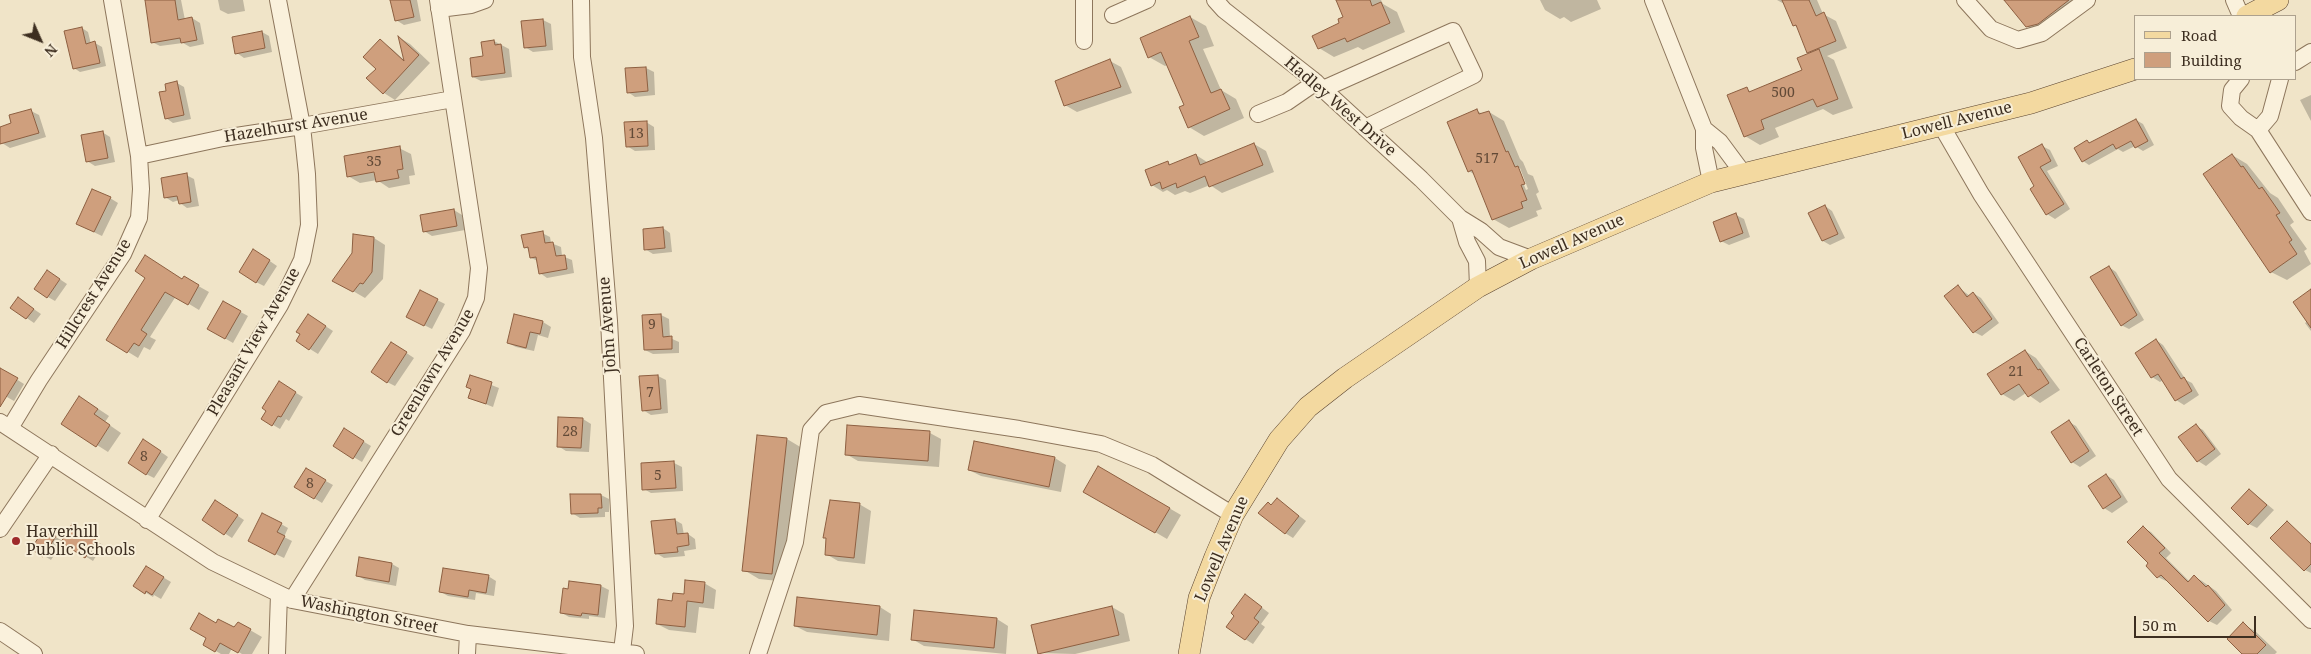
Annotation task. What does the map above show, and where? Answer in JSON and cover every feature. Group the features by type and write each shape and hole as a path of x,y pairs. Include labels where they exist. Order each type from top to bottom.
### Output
{"main road":[{"path":"2249,15 2278,0"},
{"name":"Lowell Avenue","path":"1189,654 1199,598 1233,515 1279,440 1308,408 1344,378 1478,287 1531,259 1711,182 2031,102 2134,69"}],"street":[{"name":"Hillcrest Avenue","path":"5,425 39,380 123,254 139,218 142,189 139,156 112,0"},
{"name":"Pleasant View Avenue","path":"147,520 265,330 302,260 309,225 302,126 278,0"},
{"path":"438,5 471,5 485,0"},
{"name":"John Avenue","path":"581,0 582,57 594,138 609,330 625,626 629,652"},
{"path":"1084,0 1084,41"},
{"path":"1113,15 1147,0"},
{"name":"Hadley West Drive","path":"1215,0 1224,10 1319,85 1460,218 1481,231 1500,247 1531,259"},
{"path":"1653,0 1704,129 1704,148 1711,182"},
{"path":"1965,0 1991,29 2018,40 2042,33 2087,0"},
{"path":"2234,0 2242,15"},
{"name":"Greenlawn Avenue","path":"286,597 462,331 473,310 479,268 438,5"},
{"path":"1258,114 1287,102 1319,85 1453,31 1474,75 1366,128"},
{"path":"2296,61 2311,52"},
{"path":"2241,80 2232,90 2230,106 2241,118 2258,130 2311,212"},
{"path":"2258,130 2270,116 2280,80"},
{"name":"Hazelhurst Avenue","path":"139,156 223,138 453,99"},
{"name":"Carleton Street","path":"1941,125 1981,194 2169,479 2311,620"},
{"path":"1704,129 1720,142 1743,173"},
{"name":"Hadley West Drive","path":"1460,218 1467,242 1477,261 1478,287"},
{"path":"758,654 795,542 811,430 826,413 859,405 1019,429 1100,444 1152,465 1233,515"},
{"name":"Washington Street","path":"5,425 213,562 286,597 468,634 629,652"},
{"path":"0,529 51,454"},
{"path":"277,654 286,597"},
{"path":"0,631 34,654"},
{"path":"467,654 468,634"}],"building":[{"path":"145,0 175,0 178,20 192,17 197,40 181,43 180,38 151,43"},
{"path":"390,0 410,0 414,17 395,21"},
{"path":"1336,0 1370,0 1372,6 1381,2 1390,23 1347,42 1345,38 1318,49 1312,36 1339,23 1338,19 1343,17"},
{"path":"1782,0 1809,0 1816,16 1824,12 1836,41 1807,53 1796,25 1793,26"},
{"path":"2004,0 2069,0 2038,24 2026,27"},
{"path":"1190,16 1199,37 1189,41 1211,93 1221,89 1230,109 1188,128 1179,107 1184,105 1161,52 1148,58 1140,38"},
{"path":"543,19 546,46 524,48 521,21"},
{"path":"82,27 86,44 95,41 100,63 73,69 64,31"},
{"path":"262,31 265,48 235,54 232,37"},
{"path":"398,36 419,55 383,94 366,78 376,69 363,57 380,39 404,61"},
{"path":"494,40 495,45 501,44 505,73 472,77 470,58 483,56 481,42"},
{"path":"1819,49 1838,99 1817,107 1813,99 1761,120 1764,129 1744,137 1727,95 1747,87 1749,92 1802,70 1797,58"},
{"path":"1110,59 1121,87 1064,106 1055,81"},
{"path":"646,67 648,91 627,93 625,68"},
{"path":"177,81 184,115 165,119 159,92 166,91 165,84"},
{"path":"31,109 39,133 0,144 0,127 11,123 9,115"},
{"path":"1477,109 1479,114 1489,111 1506,152 1508,151 1515,167 1518,166 1525,184 1521,185 1527,200 1521,202 1523,208 1492,220 1472,170 1468,172 1447,122"},
{"path":"2136,119 2148,141 2135,148 2131,141 2116,149 2113,144 2082,162 2074,148 2087,140 2089,143"},
{"path":"647,121 648,146 626,147 624,122"},
{"path":"103,131 108,158 86,162 81,135"},
{"path":"1254,143 1263,165 1209,187 1205,176 1177,188 1176,183 1162,189 1160,182 1151,186 1145,170 1168,161 1169,165 1196,154 1200,165"},
{"path":"2042,144 2051,161 2040,167 2064,204 2046,215 2030,189 2034,186 2018,157"},
{"path":"400,146 403,169 397,170 399,178 376,182 374,172 347,177 344,156"},
{"path":"2232,154 2259,189 2262,187 2280,213 2276,215 2292,240 2289,242 2297,254 2270,273 2203,174"},
{"path":"187,173 191,202 179,204 177,196 164,198 161,178"},
{"path":"92,189 111,197 94,232 76,224"},
{"path":"1825,205 1838,234 1822,241 1808,213"},
{"path":"454,209 457,226 423,232 420,215"},
{"path":"1736,213 1743,233 1720,242 1713,222"},
{"path":"663,227 665,248 644,250 643,229"},
{"path":"543,231 545,243 553,242 556,256 565,255 567,269 539,274 536,257 530,258 528,247 524,248 521,235"},
{"path":"353,234 374,237 372,272 363,284 360,283 353,292 332,281 352,253"},
{"path":"253,249 270,260 256,283 239,272"},
{"path":"145,255 182,279 184,276 199,285 188,305 165,292 141,330 147,334 139,346 134,343 127,353 106,340 145,278 135,271"},
{"path":"2109,266 2137,315 2121,326 2090,277"},
{"path":"47,270 60,279 47,298 34,289"},
{"path":"1958,285 1967,297 1973,292 1992,319 1973,333 1944,296"},
{"path":"2311,289 2311,328 2293,302"},
{"path":"420,290 438,299 424,326 406,317"},
{"path":"18,297 34,309 26,319 10,308"},
{"path":"223,301 241,311 225,339 207,329"},
{"path":"308,314 326,326 309,350 296,341 300,334 296,332"},
{"path":"514,314 543,321 540,334 530,332 526,348 507,343"},
{"path":"661,314 663,337 672,336 672,349 644,350 642,315"},
{"path":"2156,339 2181,379 2184,377 2192,391 2175,401 2158,374 2151,378 2135,353"},
{"path":"391,342 407,352 387,383 371,372"},
{"path":"2025,350 2049,383 2028,397 2019,384 2001,395 1987,374"},
{"path":"0,368 18,378 0,407"},
{"path":"470,375 492,382 486,404 468,398 471,389 466,387"},
{"path":"658,375 661,409 642,411 639,376"},
{"path":"279,381 296,392 281,417 278,416 272,426 261,419 266,411 262,408"},
{"path":"79,396 98,409 94,414 110,425 96,447 61,424"},
{"path":"558,417 583,418 581,448 557,447"},
{"path":"2069,420 2089,451 2071,463 2051,432"},
{"path":"2196,424 2215,449 2197,462 2178,437"},
{"path":"847,425 930,431 928,461 845,455"},
{"path":"344,428 364,441 353,459 333,446"},
{"path":"757,435 787,438 772,574 742,571"},
{"path":"143,439 161,451 146,475 128,463"},
{"path":"974,441 1055,457 1049,487 968,470"},
{"path":"674,461 676,488 642,490 641,463"},
{"path":"1098,466 1170,508 1155,533 1083,492"},
{"path":"306,468 326,480 314,499 294,487"},
{"path":"2106,474 2121,497 2103,509 2088,486"},
{"path":"2249,489 2267,505 2248,525 2231,508"},
{"path":"570,494 601,494 602,508 598,508 598,513 571,514"},
{"path":"1277,498 1299,516 1285,534 1258,513 1268,502 1271,505"},
{"path":"215,500 238,515 224,535 202,520"},
{"path":"830,500 860,503 854,558 825,555 826,538 823,538"},
{"path":"262,513 282,523 277,532 285,536 275,555 248,541"},
{"path":"675,519 677,534 688,533 689,545 677,547 678,552 655,554 651,521"},
{"path":"2287,521 2311,544 2311,564 2304,571 2270,538"},
{"path":"72,524 96,540 85,558 61,542"},
{"path":"2143,526 2165,548 2159,553 2188,582 2194,575 2206,587 2208,585 2225,605 2208,622 2161,575 2157,578 2146,566 2148,563 2127,542"},
{"path":"44,529 56,536 43,557 31,549"},
{"path":"359,557 392,563 389,582 356,576"},
{"path":"146,566 164,577 152,595 146,591 145,594 133,586"},
{"path":"443,568 489,575 486,593 469,590 468,597 439,592"},
{"path":"685,580 705,582 703,603 687,601 685,627 656,624 658,599 672,601 673,593 684,594"},
{"path":"569,581 601,585 598,615 582,613 581,616 560,613 563,588 568,589"},
{"path":"1245,594 1262,607 1254,618 1259,622 1245,640 1226,627 1234,616 1231,613"},
{"path":"797,597 880,606 877,635 794,626"},
{"path":"1112,606 1119,635 1038,654 1031,625"},
{"path":"914,610 997,618 994,648 911,640"},
{"path":"199,613 216,623 218,619 234,627 238,622 251,629 238,653 220,643 215,652 203,645 206,638 190,629"},
{"path":"2243,622 2266,645 2257,654 2242,654 2227,639"}],"place":[{"name":"Haverhill Public Schools","path":"16,541"}]}
